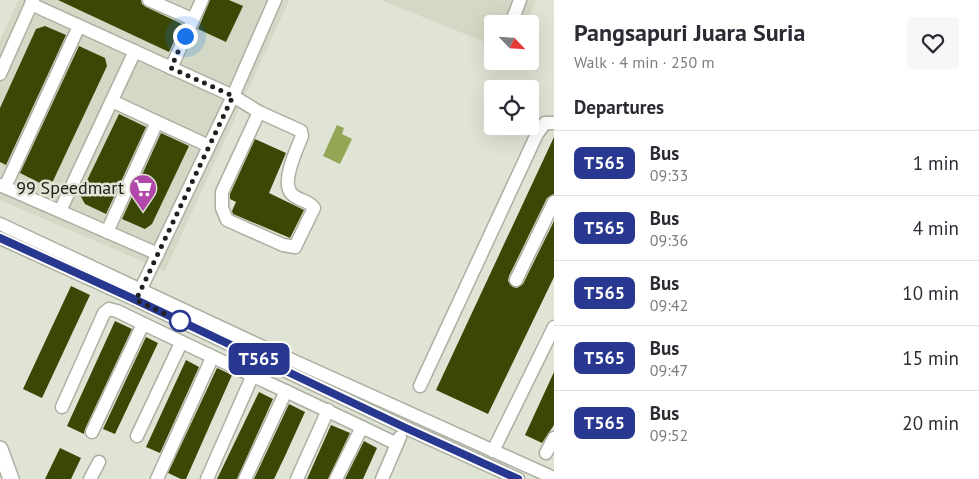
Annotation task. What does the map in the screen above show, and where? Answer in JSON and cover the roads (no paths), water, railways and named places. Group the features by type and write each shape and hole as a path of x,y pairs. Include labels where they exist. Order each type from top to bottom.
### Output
{"main road":[{"path":"0,449 11,479"}],"street":[{"path":"149,0 192,20"},
{"path":"171,68 202,0"},
{"path":"138,295 233,96 274,0"},
{"path":"514,15 520,0"},
{"path":"0,74 32,2 79,26 233,96 259,112 302,133 286,181 290,193 312,204 314,208 295,247 283,245 227,220 222,208 222,192 259,112"},
{"path":"79,26 3,186 158,254"},
{"path":"60,211 135,51"},
{"path":"112,100 209,146"},
{"path":"107,232 157,122"},
{"path":"420,386 537,134 545,123 554,123"},
{"path":"516,280 554,202"},
{"path":"0,224 138,295 262,353 554,478"},
{"path":"0,238 138,295"},
{"path":"62,407 104,313 109,309 116,310 212,358 398,444"},
{"path":"92,432 143,324"},
{"path":"493,451 554,327"},
{"path":"137,436 181,343"},
{"path":"206,479 262,353"},
{"path":"262,353 406,428 518,479"},
{"path":"157,479 212,358"},
{"path":"245,479 286,391"},
{"path":"296,479 328,410"},
{"path":"336,479 362,427"},
{"path":"382,479 406,428"},
{"path":"546,454 554,438"},
{"path":"90,479 98,462"}],"place":[{"name":"99 Speedmart","path":"143,212"}]}
